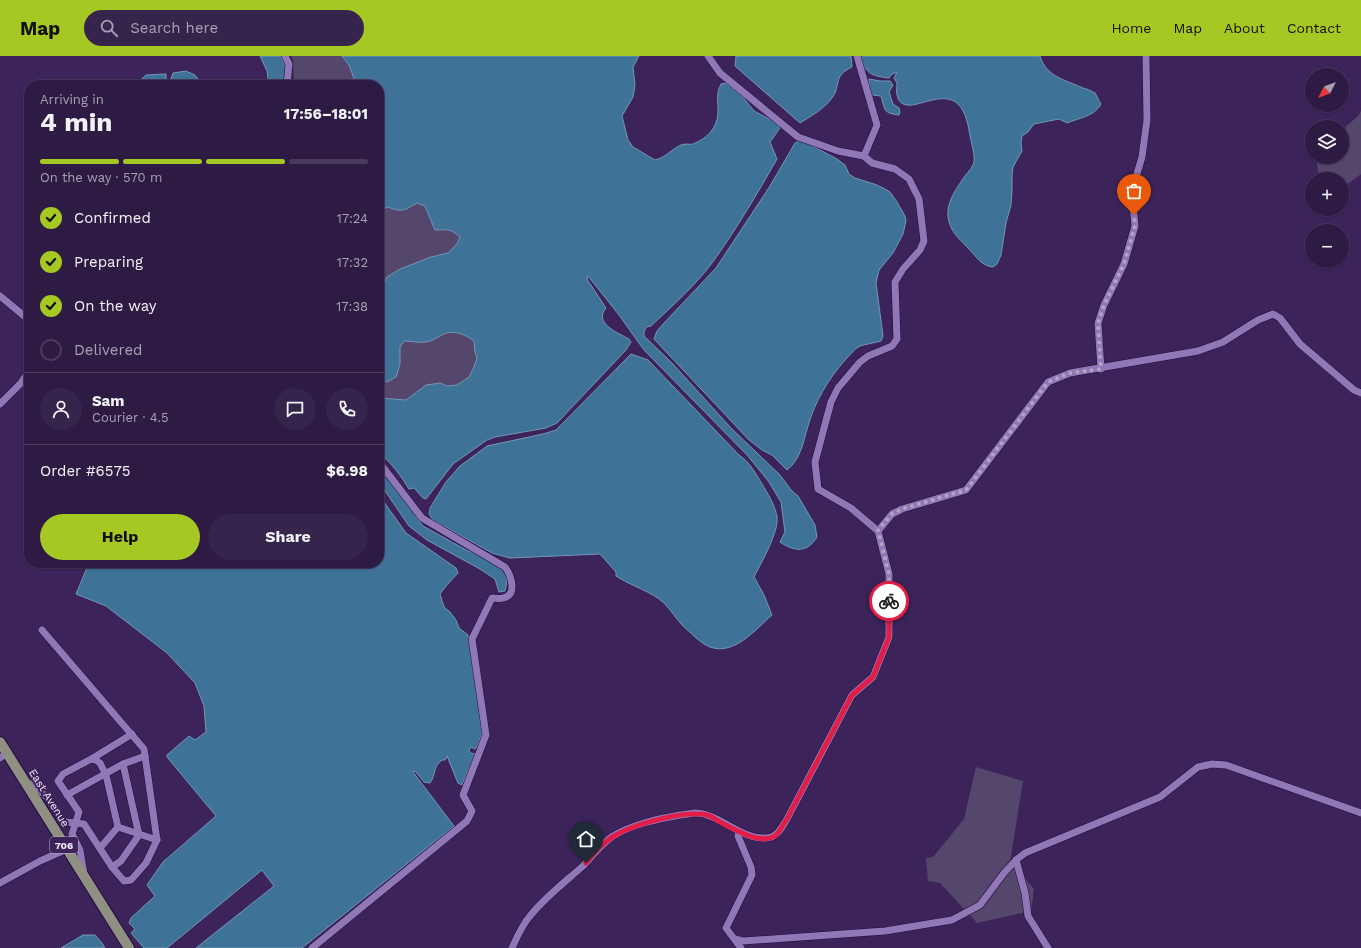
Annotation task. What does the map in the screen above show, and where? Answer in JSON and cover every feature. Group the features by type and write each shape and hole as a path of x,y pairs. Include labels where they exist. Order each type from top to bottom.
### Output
{"main road":[{"name":"East Avenue","path":"0,742 4,756 25,782 129,948"}],"street":[{"path":"284,56 289,64 287,80"},
{"path":"512,948 520,931 533,912 548,896 586,863 598,848 614,836 641,824 694,813 709,815 739,832 758,838 775,836 787,819 852,695 873,677 889,637 889,574 878,530 851,508 818,489 815,462 831,402 838,388 860,362 868,356 892,346 897,338 895,282 903,269 920,250 924,242 919,199 909,179 895,169 872,163 864,156 838,152 798,137 720,73 708,56"},
{"path":"857,56 877,125 864,156"},
{"path":"1101,369 1098,323 1104,305 1124,264 1135,226 1133,187 1142,158 1147,120 1146,56"},
{"path":"0,296 24,316"},
{"path":"878,530 892,514 902,509 966,490 1048,382 1070,373 1101,369 1198,351 1223,342 1258,320 1273,314 1280,318 1300,344 1354,390 1361,393"},
{"path":"0,404 24,378"},
{"path":"312,948 467,821 472,811 463,795 486,735 472,638 492,598 503,598 509,595 512,586 510,573 505,567 422,518 384,469"},
{"path":"25,782 36,786 48,799 61,819 66,822 84,824 112,866 124,881 131,880 146,863 157,840 144,749 42,630"},
{"path":"85,878 80,850 72,834 78,812 58,781 63,774 93,758 132,734"},
{"path":"67,795 106,775 123,764 145,756"},
{"path":"93,758 100,762 106,775 118,827"},
{"path":"112,866 121,860 139,835 123,764"},
{"path":"735,939 743,941 885,931 952,920 980,905 1004,873 1016,860 1025,854 1160,797 1198,767 1212,764 1226,765 1361,813"},
{"path":"118,827 157,840"},
{"path":"100,848 118,827"},
{"path":"739,832 738,836 751,867 752,875 726,928 741,948"},
{"path":"0,883 40,861 67,849"},
{"path":"1016,860 1025,893 1028,916 1048,948"}],"shaded area":[{"path":"291,56 342,56 349,65 355,80 294,80 293,60"},
{"path":"1361,111 1361,174 1349,183 1349,172 1318,172 1317,164 1349,164 1349,124 1358,116"},
{"path":"417,203 425,206 435,230 451,231 460,237 457,244 448,253 431,257 400,269 387,277 384,283 384,209 388,207 403,210"},
{"path":"446,333 454,333 460,334 474,341 477,358 469,377 457,385 447,386 440,383 426,385 406,400 384,398 384,380 387,382 400,355 400,347 404,341 420,341 441,336"},
{"path":"976,767 1023,781 1010,862 1034,889 1031,911 977,923 940,883 928,881 926,858 933,857 964,819"}],"water":[{"path":"260,56 281,56 286,67 285,80 268,80 267,71"},
{"path":"342,56 639,56 633,67 635,85 633,97 622,116 628,140 633,147 655,160 663,157 681,145 698,142 708,135 714,127 718,117 718,94 721,84 726,83 742,96 754,111 775,122 780,128 770,142 777,159 746,212 721,250 698,280 651,326 646,327 644,336 672,363 731,428 780,475 791,490 798,496 815,525 817,537 809,546 796,549 780,542 785,532 781,502 769,482 747,455 644,350 588,276 587,279 606,308 603,313 605,323 613,331 629,339 631,342 626,350 557,423 546,428 495,437 487,440 453,464 426,499 423,498 414,488 409,489 396,470 384,457 384,398 406,400 426,385 440,383 447,386 457,385 469,377 477,358 474,341 457,333 447,333 426,342 404,341 400,347 400,364 396,377 387,382 384,380 384,283 387,277 400,269 431,257 448,253 457,244 460,237 451,231 435,230 425,206 417,203 403,210 388,207 384,209 384,80 355,80 349,65"},
{"path":"736,56 851,56 852,67 842,74 838,81 837,89 829,102 800,123 735,66"},
{"path":"860,56 1040,56 1047,69 1057,77 1095,93 1101,104 1091,114 1067,123 1059,119 1034,124 1028,132 1022,136 1022,151 1013,167 1011,205 1006,223 1001,255 997,264 993,267 985,265 979,260 955,234 949,222 948,208 950,201 974,163 969,130 963,111 954,101 943,99 910,105 902,103 897,95 897,83 894,78 897,72 892,74 889,78 873,75 864,66"},
{"path":"186,71 195,75 199,80 171,80 173,73"},
{"path":"166,74 166,80 140,80 146,75"},
{"path":"869,79 890,81 893,85 889,92 893,104 899,108 899,115 887,112 883,105 881,96 872,95 869,86"},
{"path":"801,140 837,159 845,165 849,174 855,178 877,185 890,192 905,216 906,221 903,234 893,253 879,270 876,283 883,336 881,341 858,347 834,374 823,390 814,408 798,455 792,466 787,470 772,455 762,450 749,440 654,339 657,331 716,268 770,186 795,143"},
{"path":"631,354 648,360 746,461 757,476 775,508 777,523 775,531 754,577 764,595 772,615 744,640 728,648 719,649 710,647 696,638 659,599 616,576 616,572 600,554 510,558 492,553 433,520 429,514 430,508 446,482 460,466 487,446 556,430"},
{"path":"384,470 415,510 416,517 423,526 468,551 479,554 507,571 505,591 499,592 495,579 480,569 427,540 409,526 384,489"},
{"path":"384,502 406,533 456,568 458,573 440,594 444,607 456,620 459,628 468,635 482,734 477,747 475,749 471,747 469,750 470,753 475,754 462,785 458,783 447,756 445,760 442,760 437,766 430,783 424,782 415,771 413,772 454,826 302,948 196,948 274,886 262,870 167,948 144,948 131,933 135,929 129,923 131,918 155,896 147,885 163,862 216,816 167,757 167,755 189,736 195,740 206,732 204,706 195,683 167,653 106,606 76,594 87,568 384,568"},
{"path":"83,935 95,935 105,948 61,948"}],"way so far":[{"path":"889,601 889,574 878,530 892,514 902,509 966,490 1048,382 1070,373 1101,369 1098,323 1104,305 1124,264 1133,237 1135,226 1134,215"}],"route":[{"path":"586,863 598,848 614,836 641,824 694,813 709,815 739,832 758,838 775,836 787,819 852,695 873,677 889,637 889,601"}]}
